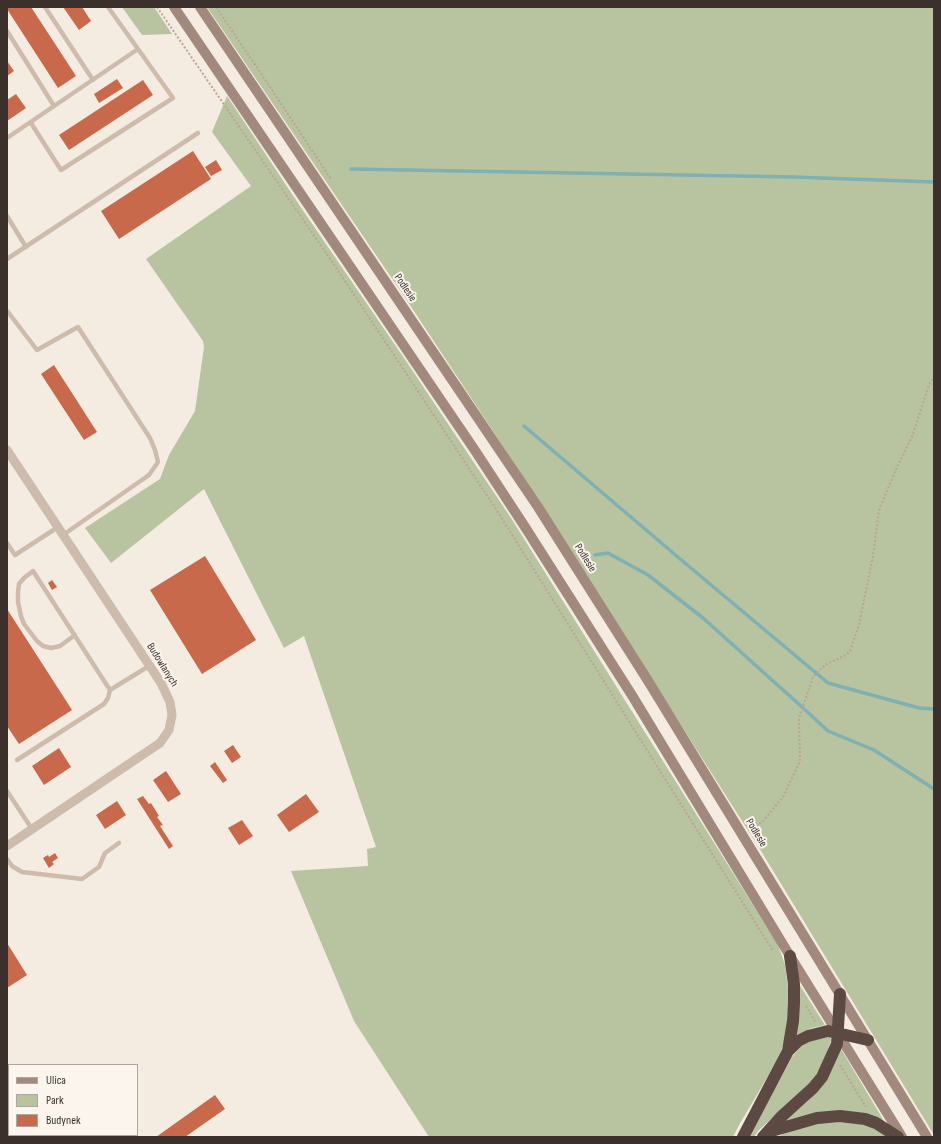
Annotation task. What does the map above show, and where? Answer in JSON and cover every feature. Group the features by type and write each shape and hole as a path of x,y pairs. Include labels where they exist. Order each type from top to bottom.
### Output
{"highway":[{"path":"788,1051 793,1021 794,1003 790,956"},
{"path":"766,1135 781,1117 813,1088 822,1077 837,1044 840,994"},
{"path":"743,1137 788,1051 798,1041 808,1036 828,1031 868,1040"},
{"path":"766,1135 803,1121 828,1117 852,1117 876,1123 898,1137"}],"street":[{"path":"174,7 517,514 633,697 902,1137"},
{"name":"Podlesie","path":"200,7 538,507 659,698 927,1137"},
{"name":"Budowlanych","path":"7,450 161,684 170,702 172,715 169,730 160,743 7,846"}],"lane":[{"path":"45,7 93,80"},
{"path":"31,123 61,170 173,98 108,7"},
{"path":"7,31 54,106"},
{"path":"7,138 138,49"},
{"path":"7,259 198,133"},
{"path":"7,216 26,246"},
{"path":"7,312 37,350 78,327 150,438 155,450 158,462 149,475 63,535"},
{"path":"7,543 15,555 58,527"},
{"path":"75,635 60,646 51,648 43,646 37,641 24,624 18,602 19,584 24,578 34,571 75,635 110,690"},
{"path":"17,760 104,704 108,698 110,690 149,666"},
{"path":"7,791 32,829"},
{"path":"7,859 12,866 22,872 82,879 99,867 105,853 119,843"}],"path":[{"path":"157,7 337,269 494,506 777,957"},
{"path":"216,7 333,182"},
{"path":"753,829 763,821 783,797 800,761 799,718 814,677 825,665 846,655 850,651 859,624 873,556 879,510 897,467 912,437 929,385 934,377"},
{"path":"805,1005 821,1032"},
{"path":"833,1054 876,1123"}],"green space":[{"path":"122,7 154,7 172,34 142,35"},
{"path":"207,7 934,7 934,1135 758,846 516,466 408,302"},
{"path":"227,96 511,518 778,945 785,965 789,994 787,1032 781,1051 733,1137 429,1137 354,1021 291,871 368,866 367,849 376,847 304,636 284,648 204,489 111,563 85,528 160,479 169,455 195,411 204,347 203,341 146,259 251,186 212,132"},
{"path":"799,984 825,1025 812,1028 796,1035"},
{"path":"830,1037 831,1040 824,1063 811,1082 758,1131 754,1137 748,1137 792,1057 801,1046 810,1041"},
{"path":"841,1049 884,1121 803,1116 785,1121 807,1102 821,1087"},
{"path":"850,1122 869,1126 889,1137 777,1137 790,1131 820,1123"}],"building":[{"path":"7,7 31,7 76,76 58,88"},
{"path":"63,7 82,7 91,21 79,30"},
{"path":"7,61 14,71 7,76"},
{"path":"117,79 123,88 99,103 94,94"},
{"path":"143,80 153,95 69,150 59,135"},
{"path":"16,94 26,108 7,121 7,100"},
{"path":"193,151 211,179 119,239 101,211"},
{"path":"216,160 222,170 211,176 205,167"},
{"path":"54,365 97,432 84,440 41,374"},
{"path":"205,556 256,640 202,674 150,590"},
{"path":"52,580 57,587 52,590 48,583"},
{"path":"7,609 72,710 19,744 7,726"},
{"path":"233,745 241,757 232,763 224,751"},
{"path":"59,748 71,767 44,785 32,766"},
{"path":"215,762 227,780 223,783 210,766"},
{"path":"166,771 181,794 168,802 153,780"},
{"path":"306,794 319,812 289,832 277,815"},
{"path":"143,796 149,804 151,803 159,816 157,817 163,825 160,826 173,846 169,849 137,799"},
{"path":"117,801 126,815 105,829 96,815"},
{"path":"242,820 253,836 239,845 228,828"},
{"path":"55,853 58,858 52,862 54,864 49,868 43,858 48,855 49,857"},
{"path":"7,943 27,975 7,988"},
{"path":"215,1095 225,1109 185,1137 156,1137"}],"waterway":[{"path":"351,169 793,177 934,182"},
{"path":"524,426 828,683 919,708 934,709"},
{"path":"595,555 608,553 648,575 703,618 828,731 874,750 934,789"}]}
